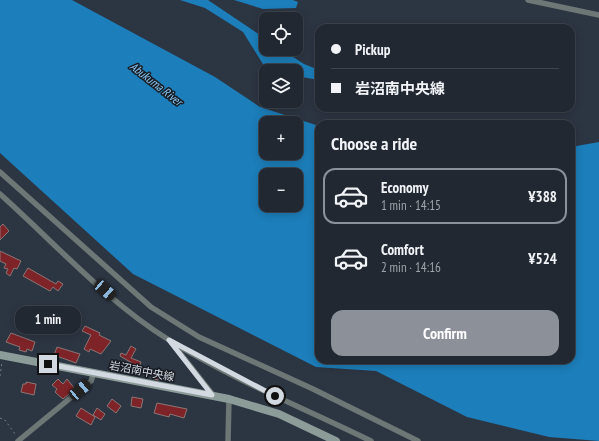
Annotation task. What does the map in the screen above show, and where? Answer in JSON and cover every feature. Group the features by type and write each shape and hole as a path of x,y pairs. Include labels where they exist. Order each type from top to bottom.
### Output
{"street":[{"path":"528,0 599,15"},
{"path":"0,172 151,307 199,337 313,389 418,441"},
{"path":"0,194 116,300 169,340 244,381 372,441"},
{"path":"169,340 212,395"},
{"name":"岩沼南中央線","path":"1,356 229,398 279,414 336,441"},
{"path":"19,441 91,381 94,373"},
{"path":"228,441 229,398"}],"path":[{"path":"0,376 1,356"},
{"path":"0,418 5,420 19,441"}],"water":[{"name":"Abukuma River","path":"0,0 72,0 215,77 259,106 259,108 288,116 259,116 259,160 303,160 303,121 315,125 315,364 575,364 575,146 599,142 599,441 549,437 467,417 376,371 316,367 133,274 0,153"},
{"path":"180,0 208,0 259,34 259,56 292,56 304,64 315,68 315,79 303,77 303,64 263,64 243,32 205,8"},
{"path":"234,0 293,0 298,2 296,8 263,9"}],"building":[{"path":"3,224 9,231 0,240 0,227"},
{"path":"0,251 21,261 17,269 14,268 10,276 6,273 8,269 4,268 6,264 0,261"},
{"path":"28,268 56,284 58,281 63,284 58,291 53,287 50,291 23,276"},
{"path":"85,326 100,333 99,335 111,341 101,354 90,349 89,352 84,349 91,335 82,331"},
{"path":"11,333 35,342 32,351 27,349 26,352 19,350 20,347 6,342"},
{"path":"131,346 136,349 131,358 141,362 136,374 128,371 132,363 120,356 121,353 126,355"},
{"path":"57,347 80,354 76,363 54,355"},
{"path":"159,370 168,373 167,379 159,377 158,380 151,378 154,371 158,373"},
{"path":"58,379 63,384 67,379 75,389 63,399 55,392 57,389 52,385"},
{"path":"26,382 36,384 34,395 21,392 23,384 26,384"},
{"path":"132,397 143,399 141,408 131,406"},
{"path":"112,399 121,406 116,413 107,406"},
{"path":"157,403 187,409 184,418 170,414 169,417 154,413"},
{"path":"81,408 95,417 91,425 76,416"},
{"path":"97,408 105,414 101,420 93,415"}],"route":[{"path":"48,364 212,395 169,340 244,381 275,396"}]}
